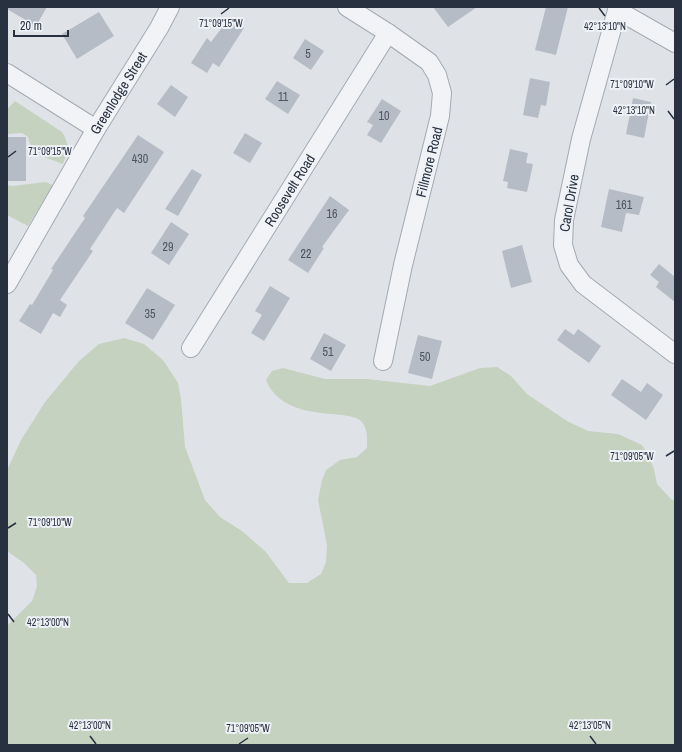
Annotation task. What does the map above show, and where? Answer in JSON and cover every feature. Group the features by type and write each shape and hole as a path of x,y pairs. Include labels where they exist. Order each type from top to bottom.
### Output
{"street":[{"name":"Greenlodge Street","path":"7,284 96,129 159,28 170,7"},
{"name":"Fillmore Road","path":"347,7 388,33 429,62 438,75 442,93 440,116 403,265 383,361"},
{"path":"617,9 675,43"},
{"name":"Carol Drive","path":"617,9 581,139 564,220 563,245 569,265 583,284 675,354"},
{"name":"Roosevelt Road","path":"191,348 388,33"},
{"path":"7,73 96,129"}],"green space":[{"path":"15,101 62,132 67,144 63,164 46,158 36,152 28,137 22,133 7,134 7,109"},
{"path":"45,182 53,185 28,226 7,215 7,185 13,186"},
{"path":"124,338 144,344 163,360 178,383 181,399 185,447 205,500 220,517 242,531 266,552 289,583 307,583 321,574 326,562 327,545 318,500 322,480 326,470 340,460 357,457 367,448 367,437 365,427 358,419 311,412 284,402 271,389 266,380 272,371 283,368 325,379 367,379 430,386 480,368 497,367 511,376 527,394 567,421 588,431 618,434 642,445 648,454 654,469 657,484 671,499 675,501 675,745 7,745 7,626 32,601 37,586 36,575 24,563 7,551 7,470 21,440 45,402 79,361 99,344"}],"building":[{"path":"7,7 47,7 36,26 7,9"},
{"path":"433,7 477,7 448,27"},
{"path":"546,7 568,7 556,55 535,50"},
{"path":"99,12 114,36 77,59 62,34"},
{"path":"230,17 244,28 219,67 213,63 207,73 191,63 207,38 211,42"},
{"path":"305,39 324,51 311,70 293,58"},
{"path":"530,78 550,82 546,106 541,105 538,118 523,115"},
{"path":"277,81 300,95 288,114 265,99"},
{"path":"171,85 188,97 175,117 157,104"},
{"path":"633,98 651,102 644,138 626,134"},
{"path":"382,99 401,111 381,143 367,135 373,125 367,122"},
{"path":"245,133 262,143 250,163 233,153"},
{"path":"138,135 164,152 124,213 117,208 90,249 93,251 60,300 67,305 60,317 53,313 41,334 19,321 30,304 32,305 53,270 51,269 85,218 83,216"},
{"path":"7,137 26,137 26,181 7,181"},
{"path":"510,149 528,153 526,163 533,164 527,192 507,188 508,182 503,181"},
{"path":"192,169 202,175 178,216 165,209"},
{"path":"609,189 644,197 639,215 626,213 622,232 601,227"},
{"path":"330,196 349,210 322,247 324,248 308,273 288,260"},
{"path":"171,222 189,234 169,265 151,253"},
{"path":"522,245 532,282 511,288 502,251"},
{"path":"659,264 675,277 675,302 656,287 659,282 650,275"},
{"path":"270,286 290,298 264,341 251,333 262,315 255,311"},
{"path":"147,288 175,305 153,340 125,323"},
{"path":"565,329 574,335 578,329 601,346 589,363 557,340"},
{"path":"324,333 346,345 331,371 310,359"},
{"path":"418,335 442,341 432,379 408,373"},
{"path":"622,379 641,392 647,383 663,395 646,420 611,395"}]}
